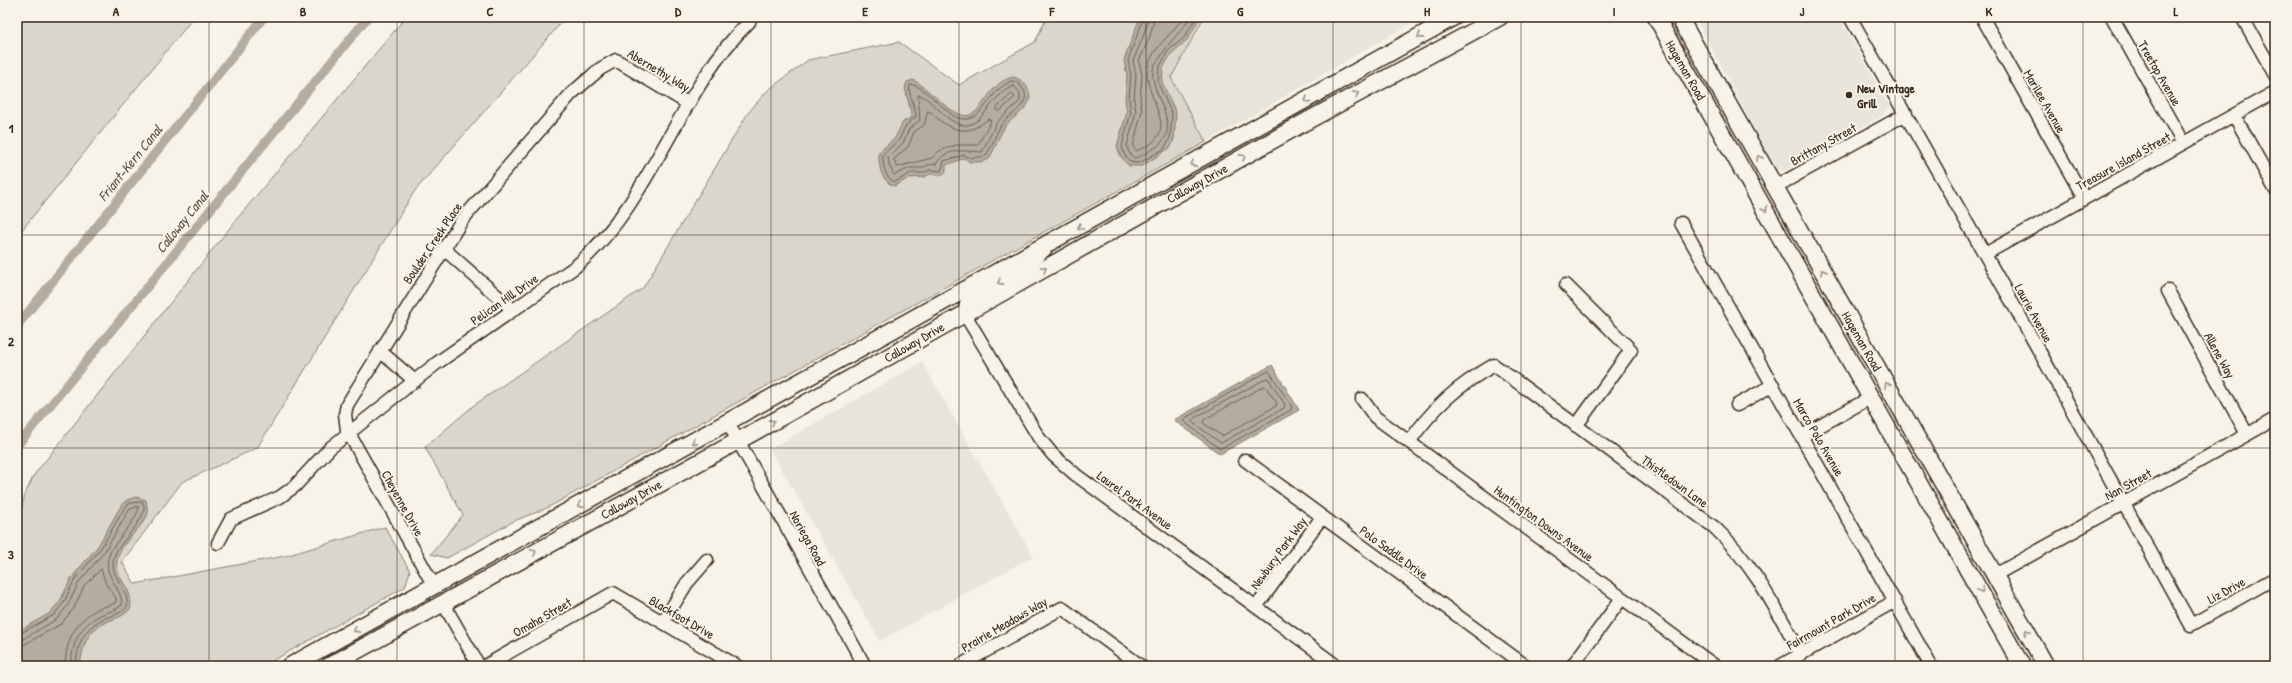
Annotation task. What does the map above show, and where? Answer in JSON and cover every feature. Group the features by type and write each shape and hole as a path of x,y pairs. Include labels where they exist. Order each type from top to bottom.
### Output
{"main road":[{"name":"Calloway Drive","path":"290,666 1053,242 1454,17"},
{"name":"Calloway Drive","path":"329,666 738,441 1307,121 1500,17"},
{"name":"Hageman Road","path":"1656,17 1801,272 1870,398 1923,487 2022,666"},
{"name":"Hageman Road","path":"1679,17 2046,666"},
{"path":"1703,99 1719,116 1761,185 1775,187"},
{"path":"1801,272 1823,295 1861,362 1876,365"},
{"path":"1870,398 1878,400 1886,406 1925,471 1949,495"},
{"path":"1923,487 1944,510 1982,574 1989,577 1995,575"},
{"path":"443,603 445,594 450,588 507,557 531,533"},
{"path":"354,652 370,635 425,603 430,597 434,586"}],"street":[{"name":"Laurie Avenue","path":"1850,17 1985,254 2191,625"},
{"name":"Marilee Avenue","path":"1982,17 2084,198"},
{"name":"Treetop Avenue","path":"2112,17 2184,143"},
{"path":"2242,17 2275,75"},
{"name":"Pelican Hill Drive","path":"218,543 231,519 280,497 295,486 330,448 348,433 415,380 576,266 603,241 618,221 722,51 748,19"},
{"name":"Abernethy Way","path":"616,60 689,104"},
{"name":"Boulder Creek Place","path":"348,433 345,422 347,405 443,248 462,220 571,94 600,69 616,60"},
{"name":"Treasure Island Street","path":"1985,254 2275,92"},
{"name":"Brittany Street","path":"1775,187 1906,114"},
{"path":"2234,115 2275,189"},
{"name":"Marco Polo Avenue","path":"1681,223 1931,666"},
{"path":"964,313 966,304 1026,268 1053,242"},
{"path":"443,248 513,310"},
{"path":"1566,285 1631,350 1576,426"},
{"name":"Allene Way","path":"2168,291 2247,434"},
{"name":"Laurel Park Avenue","path":"964,313 1028,423 1053,455 1076,475 1337,666"},
{"path":"380,351 415,380"},
{"name":"Thistledown Lane","path":"1409,442 1439,404 1471,378 1494,365 1714,527 1729,540 1752,569 1801,654"},
{"path":"1737,406 1773,385"},
{"path":"1802,436 1870,398"},
{"name":"Huntington Downs Avenue","path":"1362,399 1375,417 1715,666"},
{"name":"Nan Street","path":"1995,575 2275,418"},
{"name":"Noriega Road","path":"728,423 865,666"},
{"name":"Cheyenne Drive","path":"348,433 434,586"},
{"name":"Polo Saddle Drive","path":"1245,460 1526,666"},
{"name":"Newbury Park Way","path":"1256,607 1322,517"},
{"path":"663,622 687,582 707,560"},
{"name":"Liz Drive","path":"2191,625 2275,578"},
{"name":"Blackfoot Drive","path":"613,593 737,666"},
{"name":"Omaha Street","path":"485,666 613,593"},
{"path":"1572,666 1622,598"},
{"name":"Fairmount Park Drive","path":"1780,666 1895,601"},
{"path":"443,603 479,666"},
{"name":"Prairie Meadows Way","path":"961,665 1062,608 1141,666"},
{"path":"302,666 319,650"}],"shaded area":[{"path":"17,17 194,17 17,236"},
{"path":"406,17 570,17 560,24 414,192 257,448 182,482 122,562 135,584 285,556 385,527 410,571 405,587 263,666 17,666 17,527 25,494 34,475 236,220"},
{"path":"1047,17 1204,17 1171,78 1206,142 547,508 514,521 447,558 431,554 463,515 425,447 473,406 643,288 748,113 767,91 808,60 899,42 959,85 1035,42"},
{"path":"1204,17 1422,17 1206,142 1171,78"},
{"path":"1695,17 1839,17 1889,106 1885,114 1785,171 1775,168"},
{"path":"922,362 1033,556 880,641 770,449"}],"water":[{"path":"1140,17 1200,17 1188,39 1171,54 1163,68 1162,82 1176,113 1174,139 1171,147 1142,166 1129,166 1121,157 1117,146 1127,112 1125,99 1127,76 1124,60"},
{"path":"1014,77 1027,87 1030,96 1029,101 1022,111 1004,128 989,159 981,162 969,162 965,158 946,165 946,171 941,176 930,174 924,177 909,178 895,186 886,181 881,172 879,152 895,138 903,122 912,117 905,88 907,82 913,80 919,83 949,108 957,113 970,115 976,112 999,84 1006,79"},
{"path":"1272,365 1299,410 1220,454 1174,420"},
{"path":"136,497 146,500 148,514 120,551 117,564 120,577 130,595 130,609 120,616 102,624 91,633 87,639 83,651 80,666 17,666 17,632 50,613 60,601 72,577 98,546 122,504 127,500"}],"waterway":[{"name":"Friant-Kern Canal","path":"17,326 264,17"},
{"name":"Calloway Canal","path":"17,446 368,17"}],"place":[{"name":"New Vintage Grill","path":"1849,95"}]}
